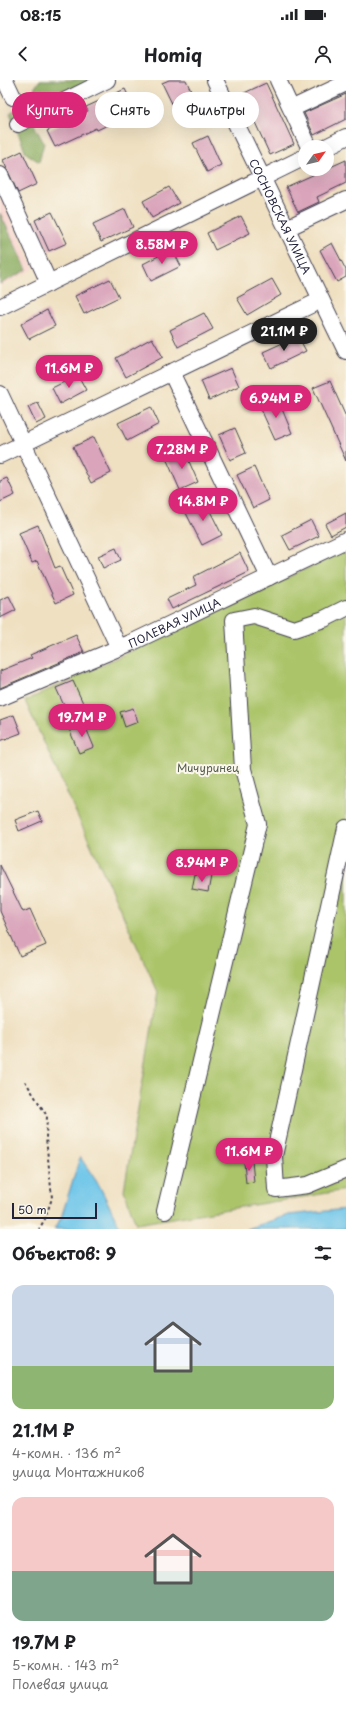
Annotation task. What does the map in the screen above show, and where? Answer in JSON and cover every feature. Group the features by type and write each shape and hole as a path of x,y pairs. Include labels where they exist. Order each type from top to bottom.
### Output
{"street":[{"path":"4,80 12,96"},
{"path":"83,92 107,80"},
{"name":"СОСНОВСКАЯ УЛИЦА","path":"215,80 346,351"},
{"path":"278,80 306,140"},
{"path":"291,109 346,83"},
{"path":"334,143 346,137"},
{"path":"0,307 298,160"},
{"path":"0,175 49,283"},
{"path":"287,228 346,200"},
{"path":"0,455 321,300"},
{"path":"171,372 269,577"},
{"path":"0,394 119,648"},
{"name":"ПОЛЕВАЯ УЛИЦА","path":"0,698 119,648 346,540"},
{"path":"165,1211 258,824 243,769 234,620 254,616 294,630 324,620 346,608"},
{"path":"346,828 274,1156 276,1189 308,1185 346,1168"}],"path":[{"path":"25,1081 47,1116 46,1138 52,1198 45,1219 39,1229"}],"shaded area":[{"path":"0,196 34,269 0,286"}],"green space":[{"path":"40,80 99,80 70,92 32,92"},
{"path":"16,128 36,128 44,143 39,162 26,153"},
{"path":"0,213 27,270 0,284"},
{"name":"Мичуринец","path":"346,550 346,1190 136,1224 124,1190 158,992 25,701"}],"water":[{"path":"80,1157 99,1185 121,1229 54,1229 61,1218"},
{"path":"346,1209 346,1229 247,1229 288,1215"}],"building":[{"path":"169,80 186,80 191,92 172,92 172,104 162,83"},
{"path":"266,83 294,144 270,155 258,128 259,128 259,92 246,92"},
{"path":"125,89 126,92 118,92"},
{"path":"346,94 346,119 314,135 304,113"},
{"path":"95,103 96,128 55,147 47,131 53,128 87,128 87,107"},
{"path":"208,136 221,165 207,172 193,143"},
{"path":"22,151 37,184 18,193 3,160"},
{"path":"346,160 346,183 317,197 319,202 298,212 286,187 310,176 334,176 334,165"},
{"path":"169,187 179,203 152,218 143,201"},
{"path":"125,209 133,227 101,242 93,224"},
{"path":"52,212 67,243 49,251 35,220"},
{"path":"241,216 250,233 215,250 207,233"},
{"path":"332,243 346,270 346,277 337,282 320,250"},
{"path":"172,249 181,266 151,281 143,264"},
{"path":"110,279 119,297 84,314 75,296"},
{"path":"272,279 281,295 247,315 237,298"},
{"path":"47,310 55,326 29,339 21,324"},
{"path":"204,313 213,329 178,347 170,330"},
{"path":"298,336 306,351 271,368 263,352"},
{"path":"152,338 163,357 126,377 116,358"},
{"path":"231,368 239,386 209,400 201,381"},
{"path":"78,375 86,390 60,404 52,388"},
{"path":"330,381 346,417 346,461 313,388"},
{"path":"277,397 292,433 275,440 259,405"},
{"path":"38,403 46,419 36,424 28,407"},
{"path":"151,407 159,424 127,441 118,423"},
{"path":"235,428 246,453 230,460 219,435"},
{"path":"94,437 111,473 91,483 73,447"},
{"path":"184,450 198,482 180,490 166,458"},
{"path":"254,467 269,500 253,508 237,475"},
{"path":"7,478 15,495 0,502 0,481"},
{"path":"204,499 222,535 202,545 184,509"},
{"path":"346,513 346,527 331,535 325,524"},
{"path":"311,520 319,536 290,550 282,535"},
{"path":"38,525 55,568 60,566 73,595 56,603 37,561 32,563 19,533"},
{"path":"116,548 121,560 103,568 98,556"},
{"path":"240,553 249,572 172,609 167,599 196,585 193,577"},
{"path":"9,596 16,610 0,618 0,600"},
{"path":"76,635 84,652 0,688 0,671 32,658 30,655"},
{"path":"73,681 83,703 66,710 56,688"},
{"path":"133,708 138,722 125,727 120,712"},
{"path":"14,715 21,733 0,741 0,720"},
{"path":"84,723 94,747 79,753 69,729"},
{"path":"38,811 42,821 19,831 15,820"},
{"path":"0,865 23,912 30,909 46,945 20,956 0,911"},
{"path":"195,874 211,876 208,892 192,889"},
{"path":"252,1161 254,1182 246,1183 244,1162"}]}
